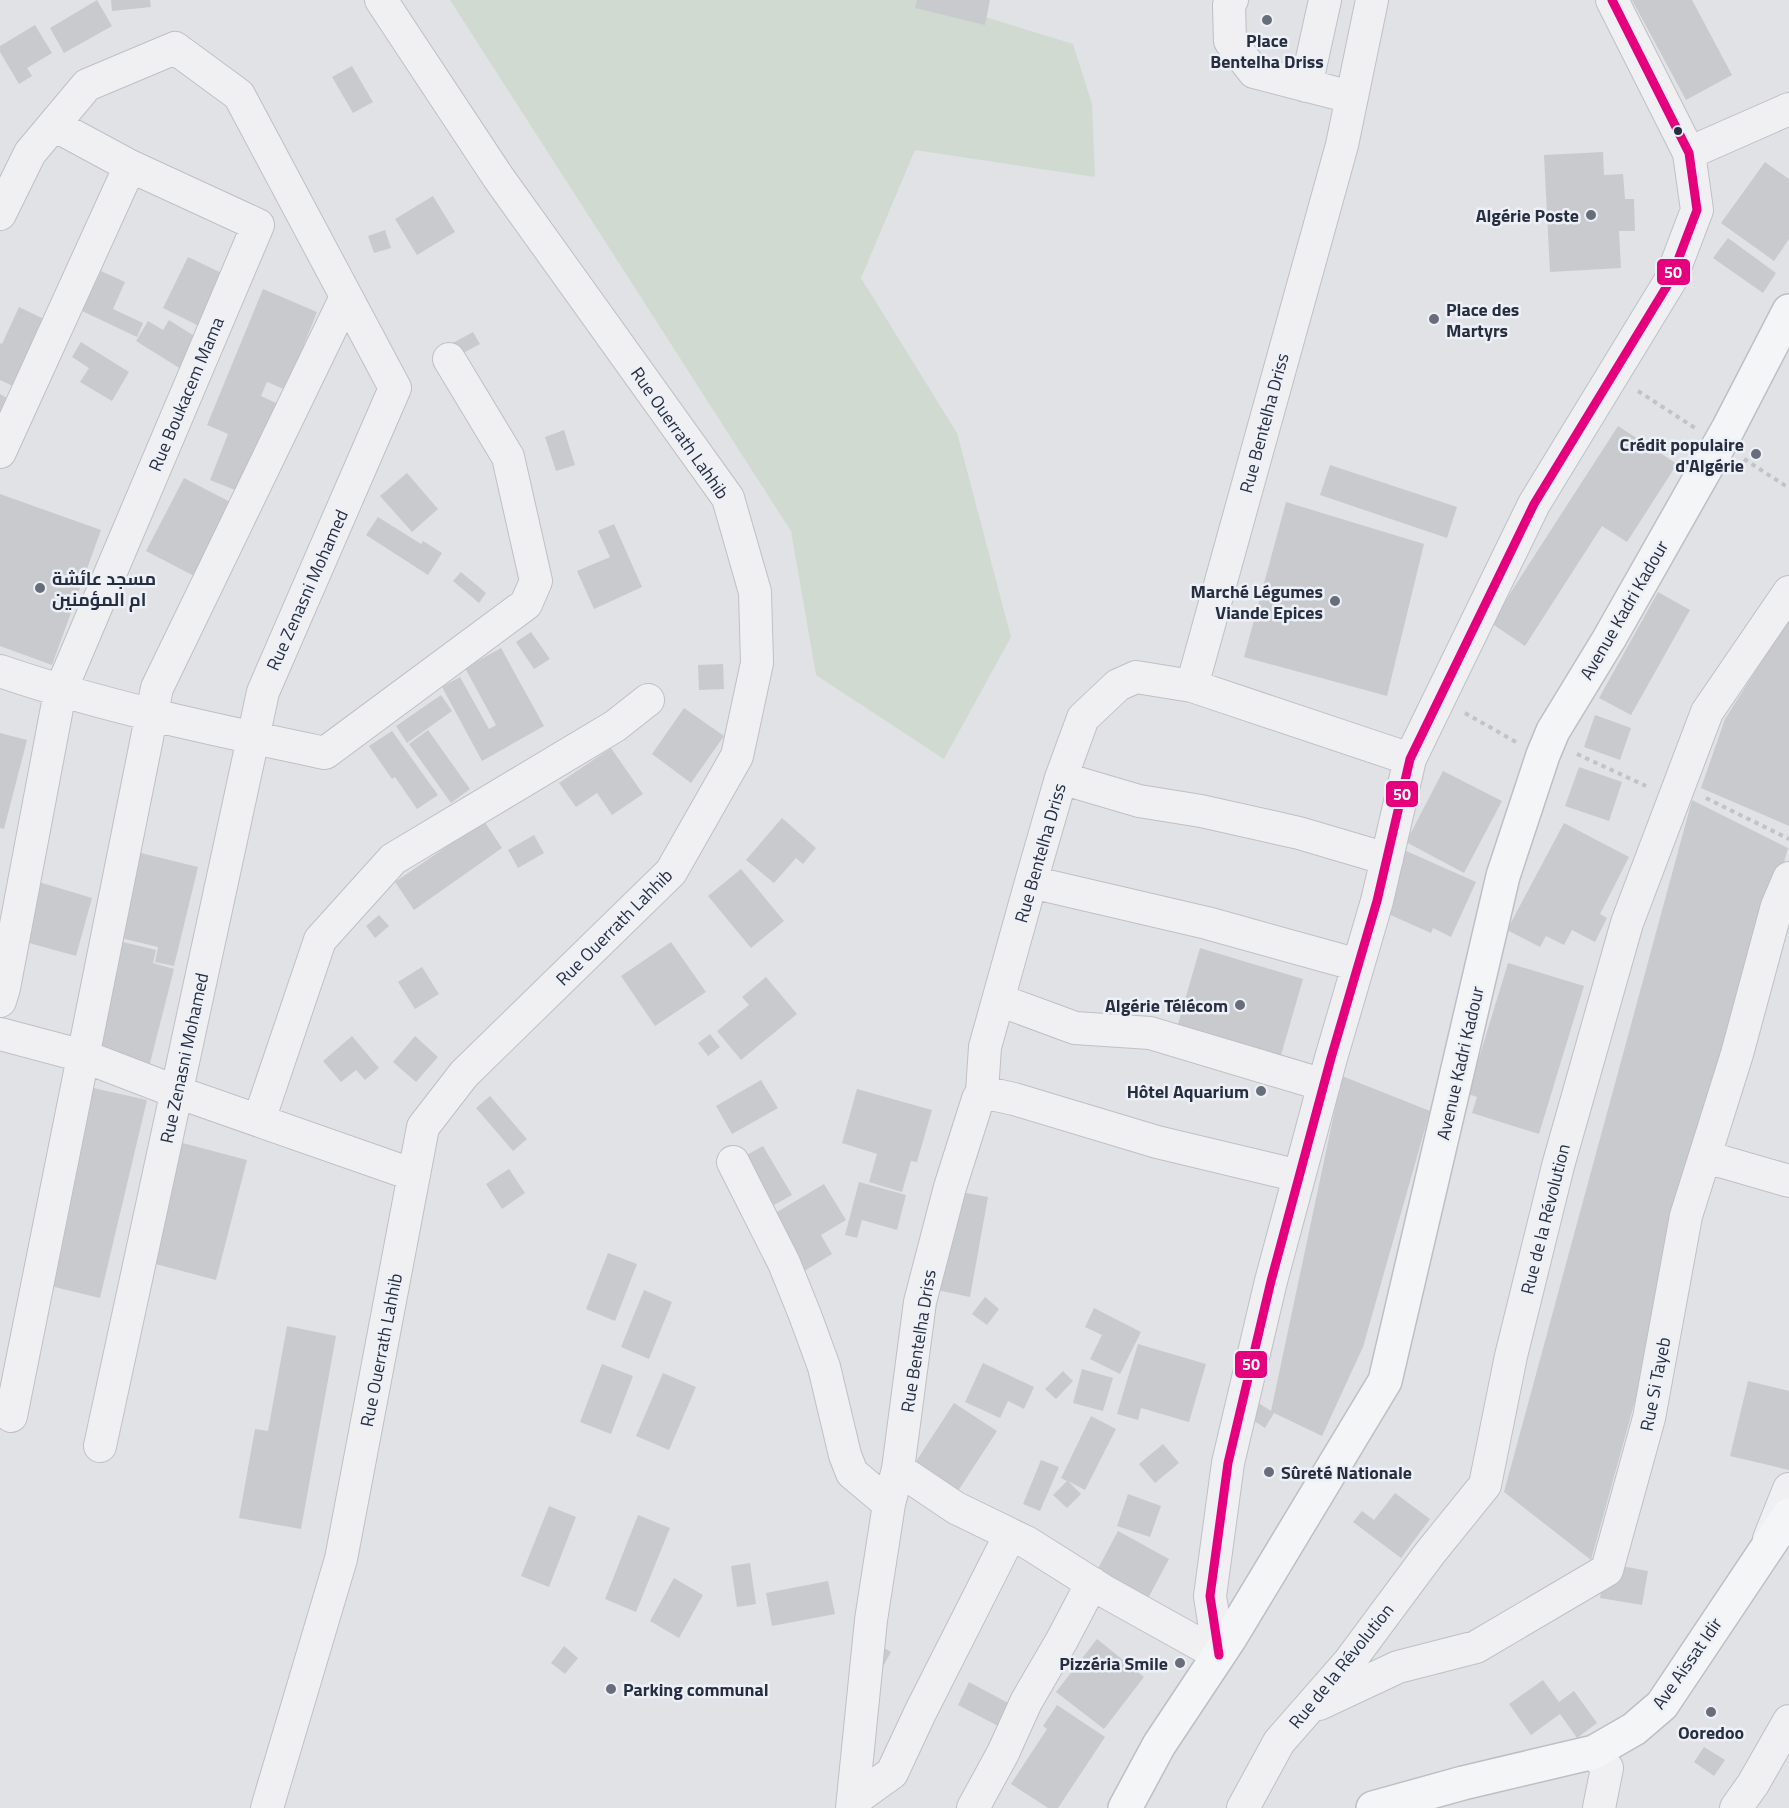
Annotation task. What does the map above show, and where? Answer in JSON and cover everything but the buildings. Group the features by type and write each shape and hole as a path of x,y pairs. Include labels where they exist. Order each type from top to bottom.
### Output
{"main road":[{"name":"Avenue Kadri Kadour","path":"1125,1808 1159,1745 1219,1655 1385,1381 1503,876 1546,747 1719,444 1789,311"},
{"name":"Ave Aissat Idir","path":"1372,1808 1594,1752 1634,1729 1662,1705 1789,1515"}],"street":[{"name":"Rue Ouerrath Lahhib","path":"267,1808 341,1559 423,1127 464,1074 672,872 737,756 757,663 755,592 728,498 498,177 381,0"},
{"path":"1232,0 1229,5 1230,41 1254,72 1351,97"},
{"path":"1306,86 1324,0"},
{"name":"Rue Bentelha Driss","path":"853,1804 871,1620 889,1504 898,1469 920,1302 950,1187 982,1092 985,1047 1030,882 1061,778 1083,718 1118,685 1137,677 1192,686 1342,145 1372,0"},
{"path":"1219,1655 1210,1596 1228,1463 1271,1281 1387,859 1410,759 1534,504 1670,281 1697,210 1689,153 1612,0"},
{"name":"Rue Zenasni Mohamed","path":"0,214 30,153 87,86 175,48 239,95 395,388 263,692 100,1446"},
{"path":"1689,153 1789,109"},
{"path":"54,125 129,166 258,225 316,241"},
{"path":"0,452 129,166"},
{"name":"Rue Boukacem Mama","path":"0,1001 60,692 258,225 290,190"},
{"path":"11,1416 157,687 346,297"},
{"path":"0,671 60,692 325,753 526,604 536,580 508,457 449,359"},
{"name":"Rue de la Révolution","path":"1243,1808 1279,1742 1349,1662 1430,1553 1485,1485 1511,1356 1558,1166 1627,923 1707,712 1789,592"},
{"path":"1192,686 1410,759"},
{"path":"259,1120 320,940 393,859 615,726 648,700"},
{"path":"1061,778 1139,801 1201,811 1299,833 1387,859"},
{"name":"Rue Si Tayeb","path":"1307,1709 1398,1668 1476,1647 1607,1570 1649,1418 1686,1216 1737,1054 1777,906 1789,878"},
{"path":"1030,882 1207,922 1358,965"},
{"path":"999,1000 1075,1028 1150,1033 1324,1085"},
{"path":"0,1034 83,1056 177,1092 414,1175"},
{"path":"982,1092 1014,1099 1157,1142 1299,1176"},
{"path":"1706,1156 1789,1181"},
{"path":"734,1162 784,1263 805,1315 824,1367 845,1455 852,1473 889,1504"},
{"path":"898,1469 956,1508 1028,1544 1219,1655"},
{"path":"1764,1552 1789,1489"},
{"path":"853,1804 892,1773 925,1702 1010,1535"},
{"path":"973,1808 1003,1753 1026,1702 1092,1583"},
{"path":"1736,1808 1786,1730"},
{"path":"1594,1752 1607,1768 1599,1808"}],"path":[{"path":"1612,375 1789,488"},
{"path":"1438,700 1506,737 1546,747 1677,792 1789,839"}],"shaded area":[{"path":"450,0 930,0 1073,44 1092,104 1095,177 915,150 861,278 957,433 1011,637 944,759 816,675 791,531"}],"transit line":[{"name":"50","path":"1219,1655 1210,1596 1228,1463 1271,1281 1331,1058 1377,901 1410,759 1534,504 1670,281 1697,210 1689,153 1612,0"}],"place":[{"name":"Place Bentelha Driss","path":"1267,20"},
{"name":"Algérie Poste","path":"1591,215"},
{"name":"Place des Martyrs","path":"1434,319"},
{"name":"Crédit populaire d'Algérie","path":"1756,454"},
{"name":"مسجد عائشة ام المؤمنين","path":"40,588"},
{"name":"Marché Légumes Viande Epices","path":"1335,601"},
{"name":"Algérie Télécom","path":"1240,1005"},
{"name":"Hôtel Aquarium","path":"1261,1091"},
{"name":"Sûreté Nationale","path":"1269,1472"},
{"name":"Pizzéria Smile","path":"1180,1663"},
{"name":"Parking communal","path":"611,1689"},
{"name":"Ooredoo","path":"1711,1712"}]}
